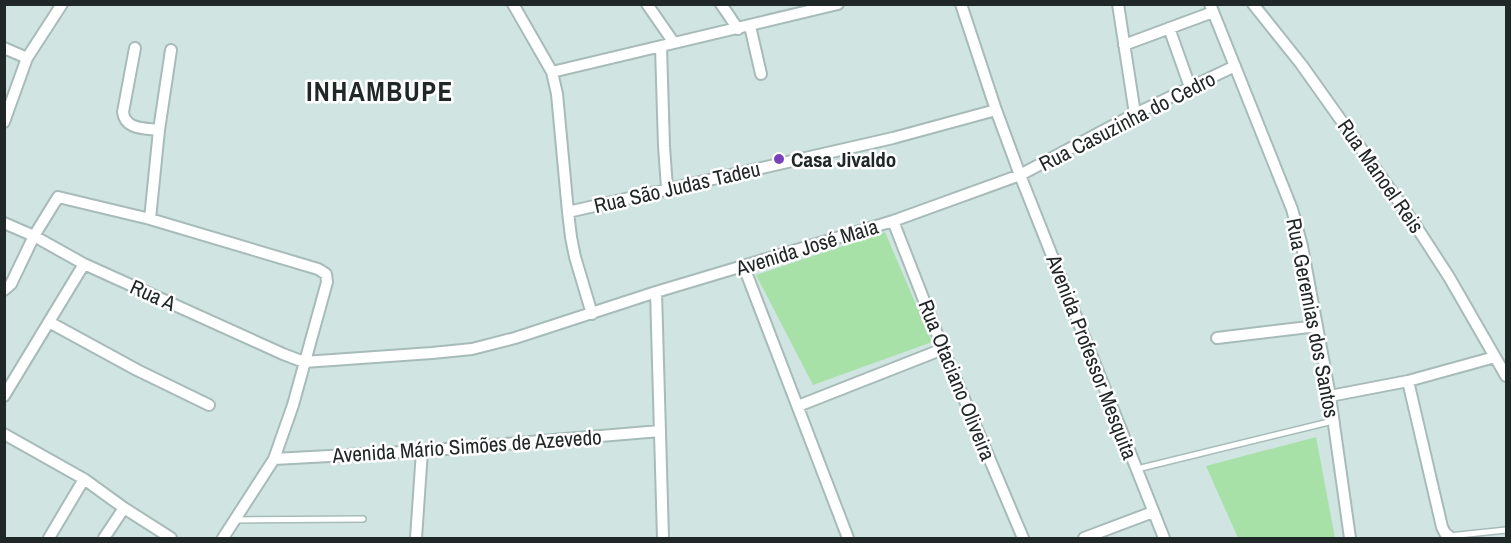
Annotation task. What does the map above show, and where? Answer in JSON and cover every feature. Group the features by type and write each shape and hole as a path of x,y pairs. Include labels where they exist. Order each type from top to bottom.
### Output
{"street":[{"path":"5,119 27,58 62,4"},
{"path":"513,4 552,72 557,94 568,212 575,257 592,314"},
{"path":"647,4 674,43"},
{"path":"721,4 738,29"},
{"path":"552,72 750,26 801,9 838,4"},
{"name":"Avenida Professor Mesquita","path":"961,4 1020,176 1164,538"},
{"path":"1118,4 1135,114"},
{"name":"Rua Manoel Reis","path":"1253,4 1302,64 1414,223 1449,277 1506,376"},
{"path":"1124,45 1169,28 1211,8"},
{"name":"Rua Geremias dos Santos","path":"1211,8 1294,218 1302,246 1330,396 1350,538"},
{"path":"750,26 761,74"},
{"path":"1169,28 1190,87"},
{"path":"661,47 667,188"},
{"path":"4,48 27,58"},
{"path":"135,48 123,112 125,121 133,126 159,130"},
{"path":"150,219 159,130 171,50"},
{"name":"Rua Casuzinha do Cedro","path":"1020,176 1135,114 1235,66"},
{"name":"Rua São Judas Tadeu","path":"568,212 893,138 996,110"},
{"name":"Avenida José Maia","path":"304,362 472,349 515,338 656,292 893,221 1020,176"},
{"path":"4,290 11,284 34,236 58,196 150,219 318,269 326,274 327,282 289,420 274,459 223,538"},
{"name":"Rua Otaciano Oliveira","path":"893,221 943,349 1023,538"},
{"name":"Rua A","path":"4,223 34,236 84,264 272,350 304,362"},
{"path":"4,396 84,264"},
{"path":"744,267 848,538"},
{"path":"656,292 663,538"},
{"path":"49,322 137,370 209,405"},
{"path":"1217,338 1317,326"},
{"path":"798,406 943,349"},
{"path":"1330,396 1408,381 1495,357"},
{"path":"1408,381 1442,527 1449,536"},
{"name":"Avenida Mário Simões de Azevedo","path":"274,459 422,451 660,431"},
{"path":"4,434 84,479 171,538"},
{"path":"416,538 422,451"},
{"path":"49,538 84,479"},
{"path":"104,538 124,508"},
{"path":"1084,538 1153,512"}],"lane":[{"path":"1136,470 1333,421"},
{"path":"235,520 363,519"},
{"path":"1449,536 1506,530"}],"green space":[{"path":"885,232 932,342 813,385 756,275"},
{"path":"1316,437 1335,538 1238,538 1206,466"}],"place":[{"name":"Casa Jivaldo","path":"779,159"}],"district":[{"name":"INHAMBUPE","path":"380,91"}]}
